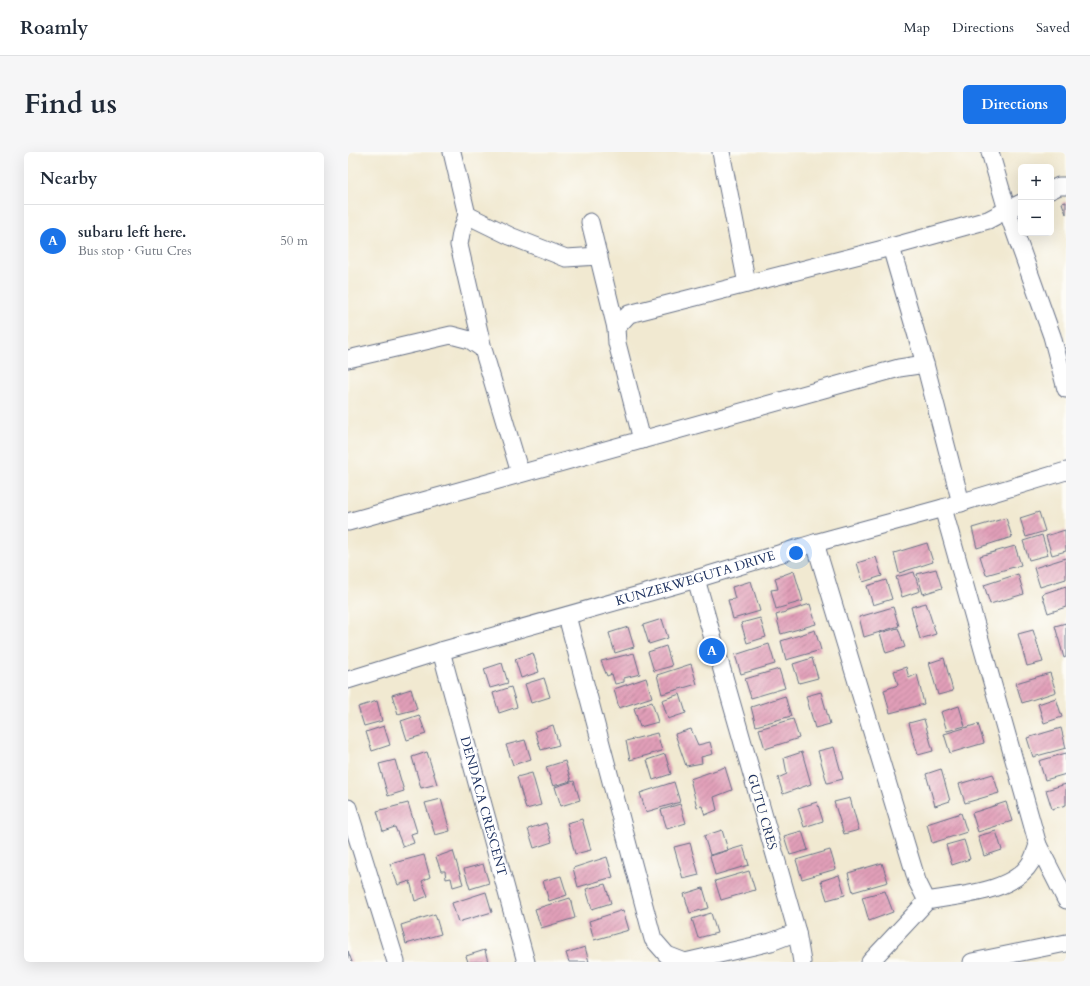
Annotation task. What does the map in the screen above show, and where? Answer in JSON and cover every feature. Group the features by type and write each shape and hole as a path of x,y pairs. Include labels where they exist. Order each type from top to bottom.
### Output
{"street":[{"path":"452,152 468,215 461,233 460,245 483,349 520,473"},
{"path":"721,152 746,284"},
{"path":"990,152 1014,207 1066,389"},
{"path":"1054,188 1059,186 1066,186"},
{"path":"616,328 629,314 891,247 988,220 1014,207"},
{"path":"468,215 510,236 566,258 599,256"},
{"path":"590,222 616,328 617,343 642,440"},
{"path":"891,247 925,364 961,503"},
{"path":"348,359 451,335 470,340 483,349"},
{"path":"348,522 899,368 925,364"},
{"name":"KUNZEKWEGUTA DRIVE","path":"348,680 441,651 696,579 816,543 961,503 1066,471"},
{"path":"943,508 1038,845 1066,900"},
{"path":"816,543 917,881 927,900"},
{"name":"GUTU CRES","path":"696,579 797,932 802,962"},
{"path":"567,616 653,939 667,955 685,962 771,942 797,932"},
{"name":"DENDACA CRESCENT","path":"441,651 526,962"},
{"path":"348,808 396,962"},
{"path":"870,962 927,900 980,893 1016,878 1031,863 1038,845"},
{"path":"972,962 1066,943"}],"building":[{"path":"1066,202 1066,214 1062,203"},
{"path":"1039,512 1045,531 1026,537 1020,518"},
{"path":"1006,518 1012,537 977,548 972,528"},
{"path":"1065,530 1066,551 1052,555 1046,536"},
{"path":"1042,535 1048,555 1029,560 1023,541"},
{"path":"927,543 933,562 899,573 894,553"},
{"path":"1015,546 1021,565 986,575 980,556"},
{"path":"876,557 882,576 863,582 857,563"},
{"path":"1066,558 1066,579 1040,587 1034,568"},
{"path":"936,569 942,588 923,594 917,574"},
{"path":"794,571 803,601 776,609 771,590 778,589 775,578"},
{"path":"914,572 920,591 902,597 896,577"},
{"path":"1018,574 1024,594 990,604 984,585"},
{"path":"886,580 892,599 873,605 867,586"},
{"path":"751,581 760,611 733,619 728,600 735,599 732,587"},
{"path":"1066,586 1066,607 1048,613 1042,594"},
{"path":"926,603 936,634 920,639 911,607"},
{"path":"810,604 816,624 781,634 776,615"},
{"path":"893,607 899,626 864,637 859,617"},
{"path":"760,618 766,637 747,643 741,623"},
{"path":"662,619 668,638 649,644 643,625"},
{"path":"1066,623 1066,657 1064,658 1055,626"},
{"path":"628,627 634,647 615,653 609,633"},
{"path":"898,628 905,647 886,653 880,633"},
{"path":"815,630 821,650 786,660 781,641"},
{"path":"1033,630 1043,662 1027,666 1018,634"},
{"path":"769,644 775,664 741,674 735,655"},
{"path":"666,646 672,666 654,671 648,652"},
{"path":"533,653 539,672 521,678 515,659"},
{"path":"634,653 640,674 624,678 624,682 615,684 612,674 607,676 601,661"},
{"path":"812,658 818,678 799,683 793,664"},
{"path":"944,658 953,691 938,695 929,663"},
{"path":"502,663 508,683 490,688 484,669"},
{"path":"691,664 697,684 662,694 657,675"},
{"path":"906,667 909,678 917,674 924,704 890,713 884,690 898,685 894,671"},
{"path":"779,669 785,688 751,698 745,679"},
{"path":"1050,673 1056,692 1022,703 1016,683"},
{"path":"544,678 550,697 531,703 525,684"},
{"path":"646,678 652,697 619,708 614,689"},
{"path":"511,687 517,707 499,713 493,693"},
{"path":"411,689 417,709 398,714 392,695"},
{"path":"821,692 830,724 815,728 806,696"},
{"path":"680,694 686,713 668,719 662,700"},
{"path":"785,696 791,716 756,726 751,707"},
{"path":"1056,698 1062,717 1044,723 1038,704"},
{"path":"377,701 382,721 364,726 358,707"},
{"path":"652,702 658,722 640,727 634,708"},
{"path":"959,706 965,726 947,731 941,712"},
{"path":"419,715 426,734 407,740 401,721"},
{"path":"793,719 799,738 765,749 759,729"},
{"path":"924,719 933,751 918,755 909,723"},
{"path":"978,724 984,743 950,753 944,734"},
{"path":"553,725 559,745 541,750 535,731"},
{"path":"384,726 390,745 372,751 366,732"},
{"path":"1061,728 1066,748 1033,757 1027,738"},
{"path":"691,729 698,745 710,742 713,754 701,757 702,763 686,766 675,734"},
{"path":"657,733 662,751 630,760 626,741"},
{"path":"525,740 531,759 513,765 506,745"},
{"path":"834,747 843,779 827,783 818,751"},
{"path":"427,752 437,784 421,788 412,757"},
{"path":"802,752 811,784 783,794 778,778 787,774 784,758"},
{"path":"1066,753 1066,774 1045,780 1039,761"},
{"path":"665,754 671,774 653,780 647,760"},
{"path":"395,760 404,791 388,796 379,764"},
{"path":"565,761 571,781 553,786 546,767"},
{"path":"725,767 732,790 714,797 717,810 705,815 702,806 697,807 690,779"},
{"path":"941,769 950,801 935,806 926,774"},
{"path":"532,773 541,805 526,809 517,777"},
{"path":"993,774 999,793 965,803 959,784"},
{"path":"574,781 580,800 561,806 555,787"},
{"path":"674,782 680,802 646,812 640,793"},
{"path":"1066,784 1066,805 1052,809 1046,790"},
{"path":"850,798 859,830 844,834 834,802"},
{"path":"441,799 450,831 435,835 425,803"},
{"path":"817,802 823,821 804,827 798,808"},
{"path":"1006,802 1012,821 978,832 972,813"},
{"path":"408,803 417,832 411,834 414,843 403,847 395,827 383,831 377,811"},
{"path":"680,804 686,823 667,829 661,810"},
{"path":"961,813 967,832 932,843 927,824"},
{"path":"582,819 591,850 575,854 567,823"},
{"path":"546,823 552,842 534,848 528,829"},
{"path":"722,830 728,850 710,855 704,836"},
{"path":"802,831 808,850 790,855 784,836"},
{"path":"996,831 1002,850 984,856 978,836"},
{"path":"964,840 970,859 952,865 946,845"},
{"path":"690,843 699,875 683,879 674,847"},
{"path":"743,846 749,865 715,875 710,856"},
{"path":"830,850 836,869 802,879 796,860"},
{"path":"453,851 463,884 453,887 451,878 446,879 445,871 441,871 436,857"},
{"path":"424,855 430,877 422,881 428,896 415,901 410,881 398,885 390,864"},
{"path":"607,857 613,877 578,887 573,868"},
{"path":"882,863 888,882 853,892 848,873"},
{"path":"483,864 489,883 470,889 464,869"},
{"path":"749,871 755,890 721,900 715,881"},
{"path":"839,875 845,895 827,900 821,881"},
{"path":"561,876 567,895 549,901 543,881"},
{"path":"605,884 611,903 592,909 586,889"},
{"path":"703,888 709,908 690,913 684,894"},
{"path":"885,891 893,912 869,921 862,897"},
{"path":"486,892 492,912 458,922 452,903"},
{"path":"570,898 575,918 541,928 535,909"},
{"path":"623,910 629,930 594,940 589,921"},
{"path":"711,913 717,933 698,938 692,919"},
{"path":"435,914 441,934 406,944 401,925"},
{"path":"585,947 589,962 569,962 566,953"},
{"path":"485,950 488,962 468,962 466,956"},
{"path":"348,951 352,962 348,962"}],"place":[{"name":"subaru left here.","path":"712,651"}]}
